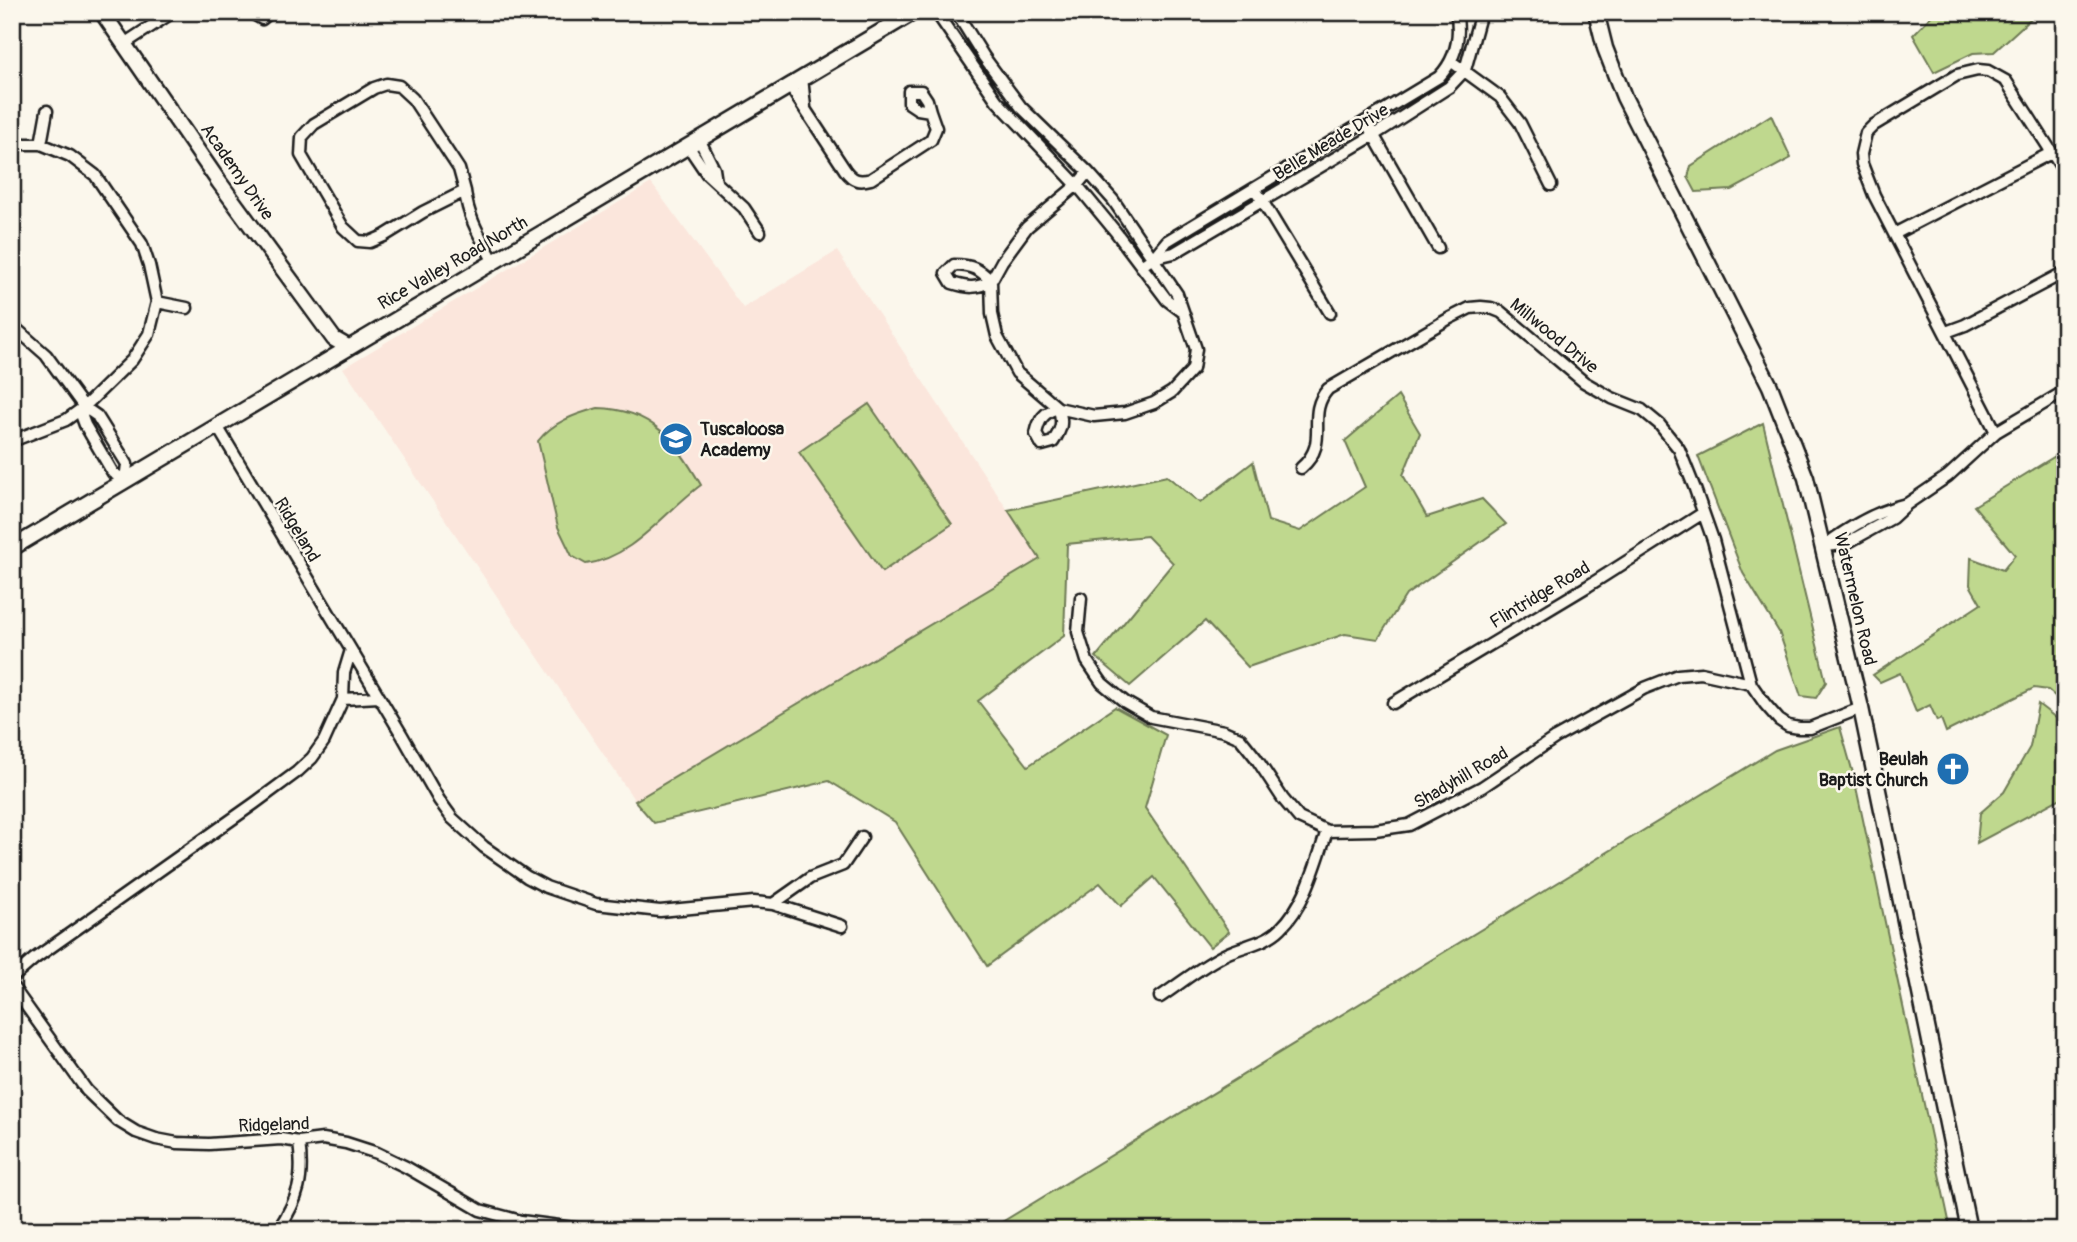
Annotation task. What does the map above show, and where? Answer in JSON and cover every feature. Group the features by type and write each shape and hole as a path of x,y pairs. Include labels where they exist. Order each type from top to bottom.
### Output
{"street":[{"name":"Academy Drive","path":"102,12 219,182 326,329 334,339 348,347"},
{"path":"124,44 173,12"},
{"path":"250,12 262,19 270,12"},
{"path":"936,12 997,101 1077,185 1167,300 1183,313"},
{"path":"956,12 984,57 1021,107 1088,172 1113,200 1177,294 1191,328 1196,349 1193,369 1172,392 1154,403 1125,413 1094,416 1058,408 1017,373 997,336 992,314 991,281 1002,261 1027,228 1077,185 1088,172"},
{"path":"1456,12 1460,28 1452,62 1500,97 1520,122 1551,185"},
{"path":"1465,70 1481,12"},
{"name":"Watermelon Road","path":"1596,12 1605,48 1624,97 1770,386 1807,478 1861,708 1969,1230"},
{"name":"Rice Valley Road North","path":"12,548 694,142 902,14"},
{"name":"Belle Meade Drive","path":"1141,266 1153,258 1167,241 1439,77 1452,62"},
{"name":"Belle Meade Drive","path":"1153,258 1174,253 1374,135 1449,87 1465,70"},
{"path":"1996,432 1883,214 1862,164 1862,143 1866,133 1882,119 1957,75 1967,71 1988,71 2006,81 2065,173"},
{"path":"795,81 805,107 845,170 860,182 871,179 931,140 936,128 930,111"},
{"path":"465,191 384,236 370,242 358,241 343,227 305,166 300,146 302,137 314,124 374,88 386,84 398,86 413,99 459,169 465,191 467,211 474,229 494,262"},
{"path":"41,144 47,111"},
{"path":"1366,122 1438,248"},
{"path":"694,142 714,169 716,183 744,208 760,232"},
{"path":"12,144 41,144 79,162 102,184 142,244 157,302 149,334 139,352 84,407 66,420 12,441"},
{"path":"1894,234 2051,153"},
{"path":"1255,189 1330,313"},
{"path":"1946,332 1965,325 2065,272"},
{"path":"157,302 187,308"},
{"name":"Millwood Drive","path":"1301,468 1311,460 1316,451 1317,407 1328,389 1450,318 1470,309 1491,307 1510,318 1584,382 1612,398 1642,410 1667,431 1683,459 1713,540 1751,684 1779,720 1799,729 1810,728 1861,708"},
{"path":"12,325 46,355 84,407 97,416 127,464 125,480 113,473 85,425 82,417 84,407"},
{"path":"1824,546 1840,533 1887,509 1907,504 1948,476 1996,432 2065,391"},
{"name":"Ridgeland","path":"217,426 428,782 452,818 484,847 527,877 586,901 639,910 754,902 773,904 842,926"},
{"name":"Flintridge Road","path":"1393,703 1588,586 1703,513"},
{"name":"Shadyhill Road","path":"1080,598 1078,632 1087,661 1102,683 1125,702 1152,717 1224,731 1240,738 1299,818 1328,831 1375,830 1409,825 1482,787 1555,738 1645,688 1678,675 1701,673 1751,684"},
{"path":"12,978 297,772 312,758 324,741 343,699 344,673 351,650"},
{"path":"343,699 379,697"},
{"path":"1160,997 1227,953 1256,945 1280,929 1295,911 1328,831"},
{"path":"773,904 810,878 843,865 862,837"},
{"name":"Ridgeland","path":"12,986 87,1091 118,1121 136,1132 177,1143 209,1144 281,1139 299,1142 323,1139 357,1146 405,1167 480,1210 500,1217 589,1230"},
{"path":"278,1230 292,1208 300,1187 302,1165 299,1142"}],"shaded area":[{"name":"Tuscaloosa Academy","path":"651,183 743,308 837,251 1040,559 635,801 343,368"}],"green space":[{"path":"1935,12 2038,12 1994,52 1973,53 1934,72 1913,35"},
{"path":"1771,115 1791,158 1732,190 1696,192 1688,177 1691,166"},
{"path":"1398,396 1420,433 1403,475 1427,517 1482,499 1506,524 1406,595 1378,639 1345,634 1248,667 1205,621 1130,686 1096,657 1173,563 1147,536 1067,544 1064,636 978,701 1028,766 1115,707 1166,735 1145,808 1229,932 1210,947 1154,877 1121,906 1100,883 987,966 895,822 829,781 654,823 635,801 1040,559 1008,510 1167,476 1200,503 1253,462 1268,521 1300,531 1365,487 1345,441"},
{"path":"869,404 952,524 882,572 799,452"},
{"path":"598,408 633,414 648,421 672,442 701,485 634,543 603,560 586,564 572,556 558,527 538,441 550,429 565,420"},
{"path":"1763,423 1826,682 1816,698 1801,696 1779,632 1743,573 1698,456"},
{"path":"2065,450 2065,705 2048,690 2034,688 1946,732 1941,719 1937,721 1930,705 1916,712 1900,673 1880,682 1873,675 1981,604 1970,585 1971,558 2003,570 2015,555 1974,506"},
{"path":"2038,704 2065,725 2065,796 1977,843 1980,813 2004,792 2030,747"},
{"path":"1840,727 1853,773 1951,1230 989,1230 1775,750"}],"place":[{"name":"Tuscaloosa Academy","path":"676,439"},
{"name":"Beulah Baptist Church","path":"1953,769"}]}
